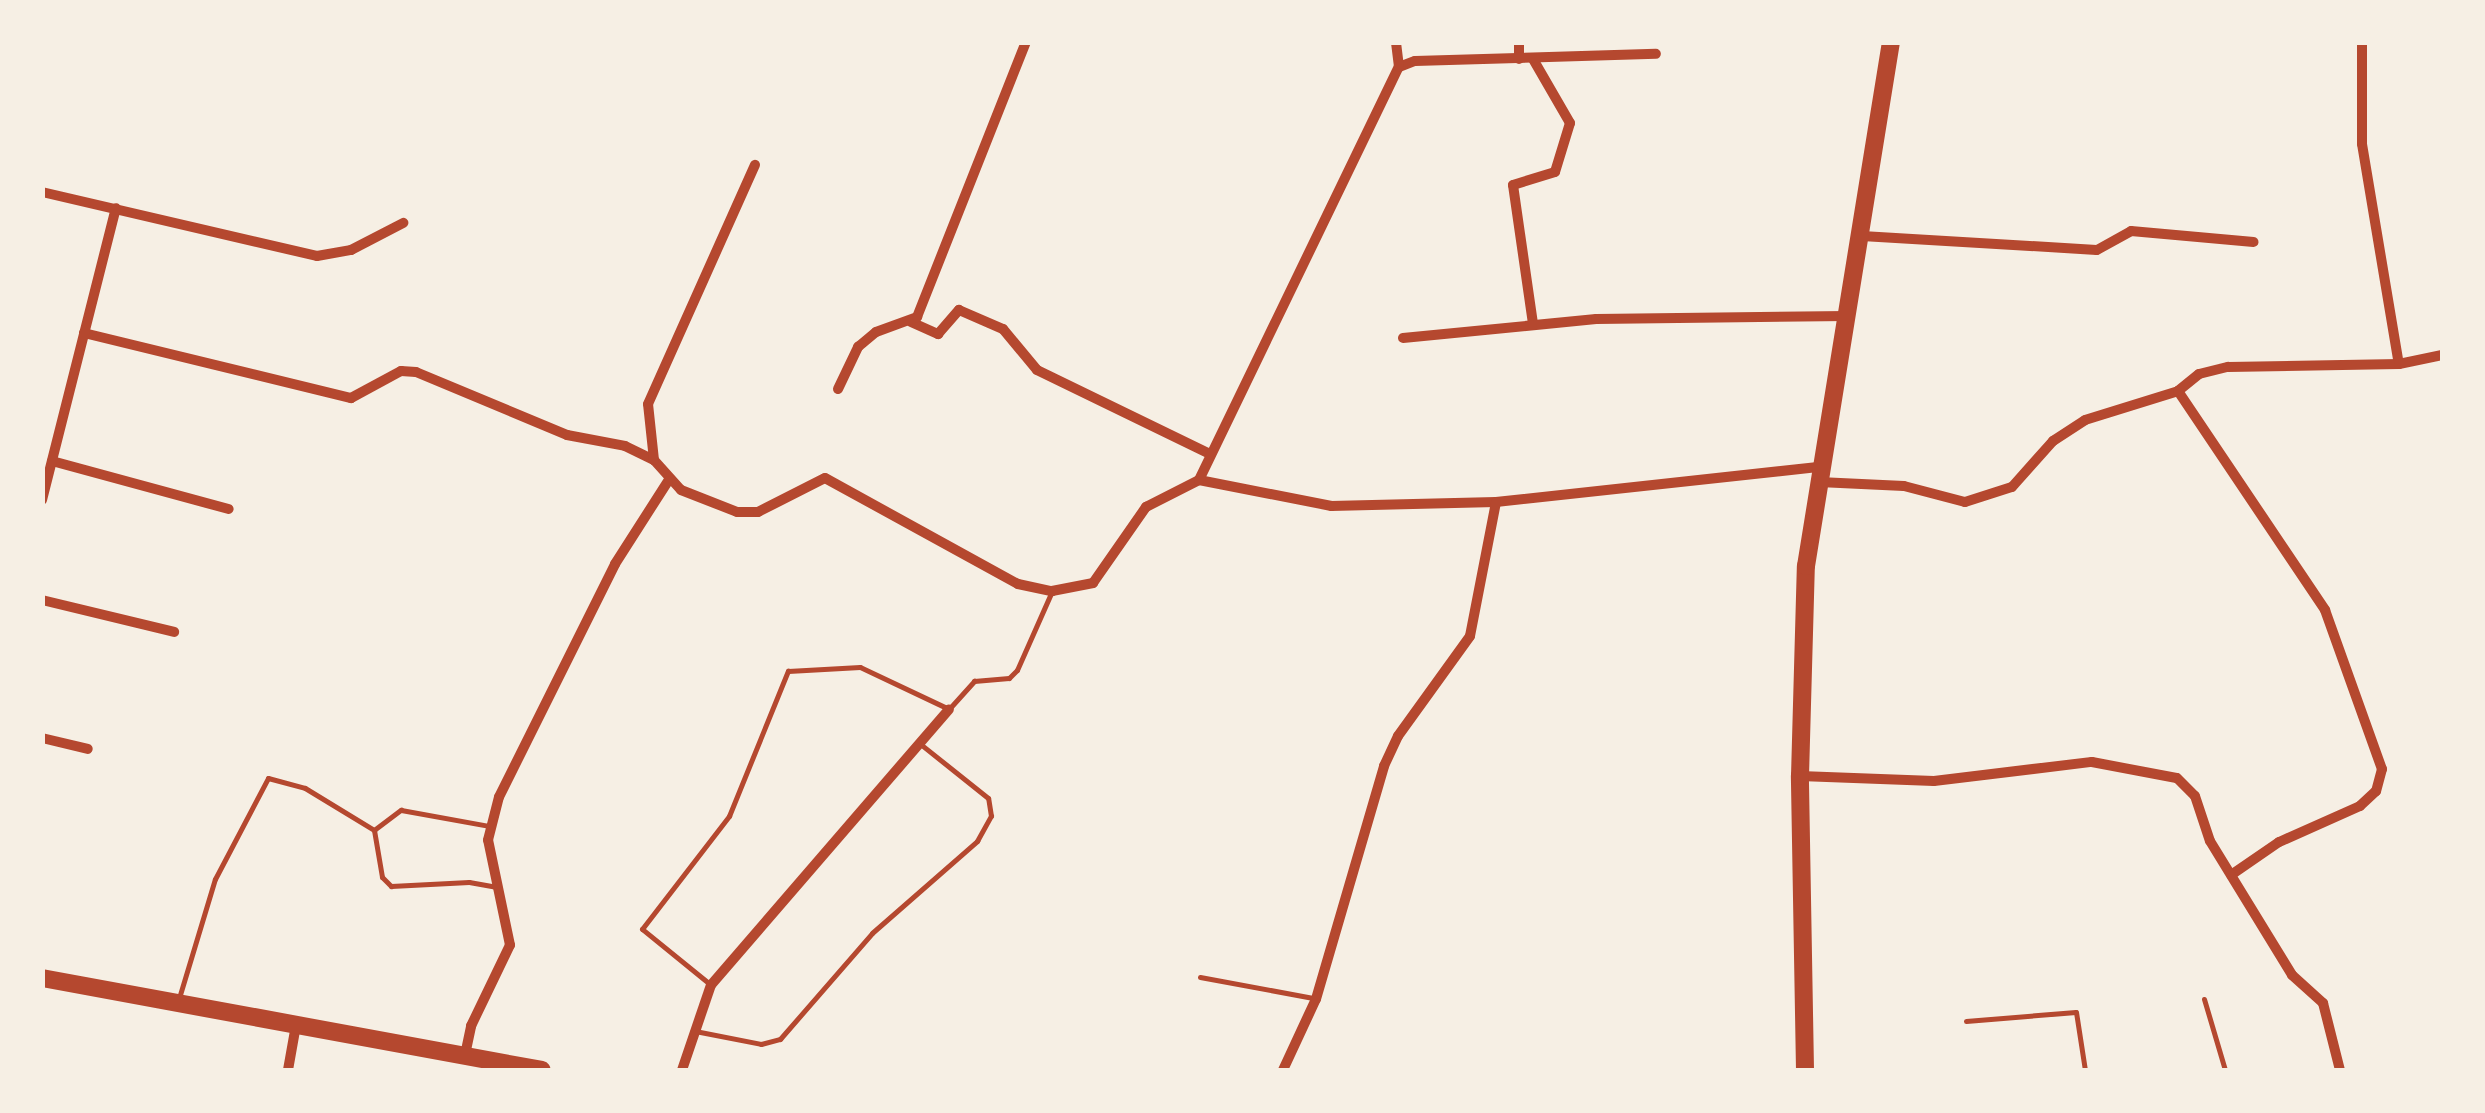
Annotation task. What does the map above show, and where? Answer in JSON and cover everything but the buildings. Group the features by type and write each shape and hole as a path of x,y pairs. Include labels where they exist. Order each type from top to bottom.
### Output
{"main road":[{"path":"1804,1068 1800,776 1806,566 1891,42"},
{"path":"42,978 542,1070"}],"street":[{"path":"911,322 928,295 1026,42"},
{"path":"1199,480 1208,453 1266,351 1399,67 1396,42"},
{"path":"1518,42 1519,60"},
{"path":"2362,42 2362,144 2399,364"},
{"path":"1399,67 1415,60 1656,54"},
{"path":"1532,59 1570,123 1555,172 1513,185 1533,324"},
{"path":"755,166 648,404 654,460 668,481 737,512 758,512 826,478 1018,584 1052,591 1093,583 1146,507 1199,480 1332,506 1496,502 1819,475 1904,486 1965,502 2012,488 2053,441 2085,420 2178,391 2199,374 2228,367 2399,364 2442,355"},
{"path":"42,192 318,256 366,244 402,224"},
{"path":"42,500 116,208"},
{"path":"1862,236 2097,250 2132,231 2254,242"},
{"path":"838,389 858,346 876,332 911,322 938,334 960,310 1003,328 1038,370 1208,453"},
{"path":"1402,338 1533,324 1847,316"},
{"path":"84,333 351,398 401,371 416,372 545,428 654,460"},
{"path":"2178,391 2325,610 2382,769 2376,791 2360,806 2278,842 2232,875"},
{"path":"52,462 229,509"},
{"path":"465,1055 470,1026 510,945 489,826 616,564 668,481"},
{"path":"1283,1070 1316,999 1384,766 1470,636 1496,502"},
{"path":"42,600 174,632"},
{"path":"682,1070 692,1030 711,985 949,708"},
{"path":"42,738 88,749"},
{"path":"1800,776 1934,781 2092,762 2178,778 2195,796 2210,841 2292,976 2323,1003 2340,1070"},
{"path":"288,1070 296,1026"}],"lane":[{"path":"711,985 642,929 730,816 788,671 860,667 949,708 974,681 1010,678 1052,591"},
{"path":"692,1030 761,1044 780,1039 872,933 977,842 991,816 988,798 920,743"},
{"path":"178,1004 215,880 268,778 305,788 374,830 382,878 391,886 469,882 499,888"},
{"path":"374,830 401,810 489,826"},
{"path":"1200,977 1316,999"},
{"path":"2204,999 2225,1070"},
{"path":"1966,1021 2076,1012 2085,1070"}]}
